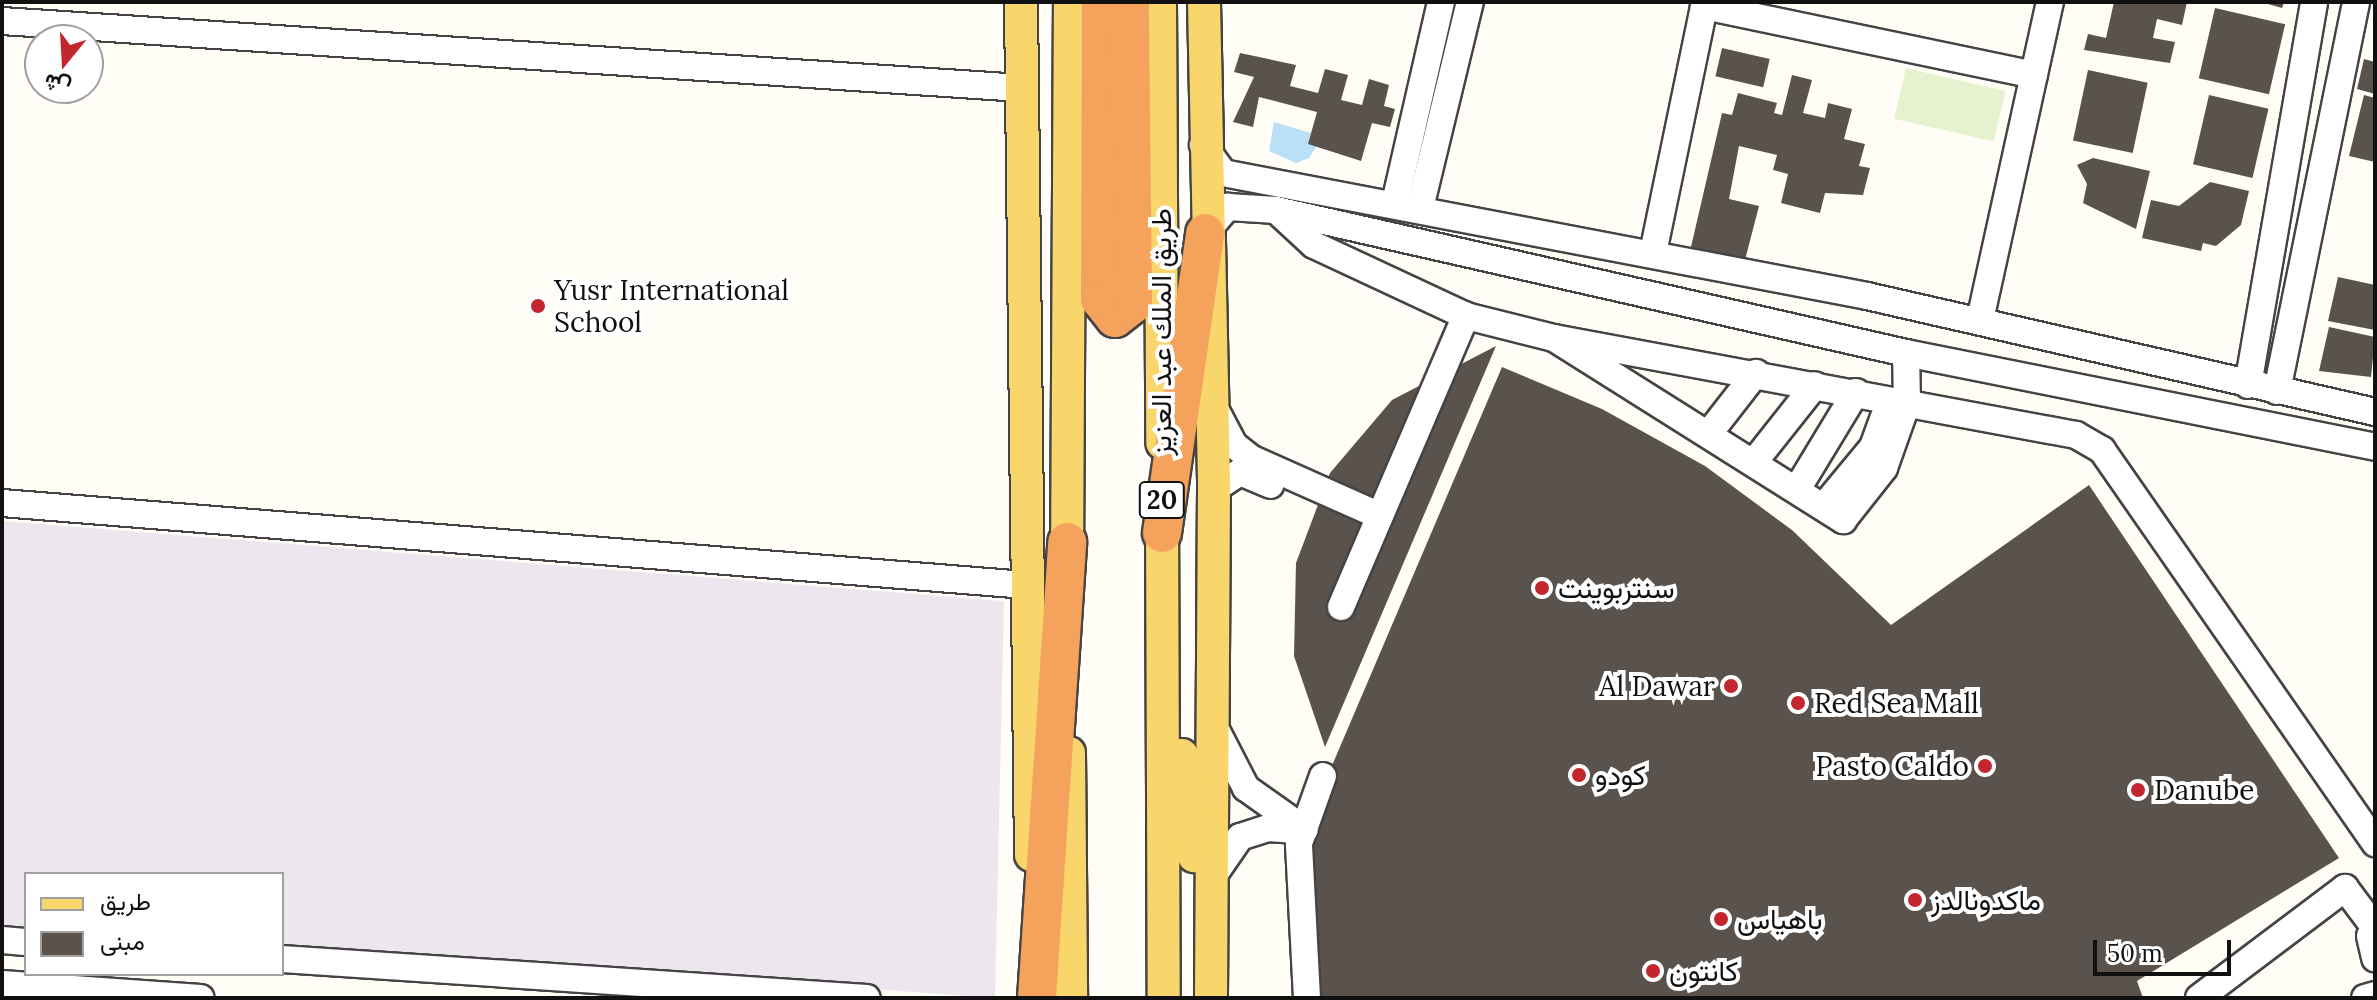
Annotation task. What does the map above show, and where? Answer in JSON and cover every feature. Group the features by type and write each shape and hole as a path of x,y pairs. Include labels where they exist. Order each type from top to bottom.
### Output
{"highway":[{"path":"1101,2 1100,299 1115,318 1133,304 1130,2"},
{"path":"1162,533 1205,233"},
{"path":"1035,998 1067,542"}],"main road":[{"path":"1021,2 1026,585 1035,998"},
{"path":"1070,2 1067,542 1071,998"},
{"name":"طريق الملك عبد العزيز","path":"1160,2 1165,608 1164,998"},
{"path":"1204,2 1203,145 1214,489 1211,998"},
{"path":"1165,608 1211,998"}],"street":[{"path":"1407,206 1441,2"},
{"path":"1407,206 1470,2"},
{"path":"1980,320 2050,2"},
{"path":"2248,385 2314,2"},
{"path":"1653,253 1704,4 2034,75"},
{"path":"2277,391 2362,4"},
{"path":"2,21 1021,88"},
{"path":"1203,145 1223,173 1867,296 2375,412"},
{"path":"1205,233 1228,207 1276,210 1856,338 1906,353 2375,447"},
{"path":"1276,210 1314,245 1466,316 1554,338 1756,373 2076,435 2102,450 2375,843"},
{"path":"1856,338 1867,296"},
{"path":"1341,607 1466,316"},
{"path":"1554,338 1754,462 1799,486 1825,505 1873,447 1898,402 1906,353"},
{"path":"1710,432 1756,373"},
{"path":"1754,462 1815,385"},
{"path":"1799,486 1856,392"},
{"path":"1212,403 1234,445 1252,459 1376,524"},
{"path":"1214,489 1240,472 1376,524"},
{"path":"2,503 1026,585"},
{"path":"1212,722 1246,788 1305,830"},
{"path":"1307,998 1298,935 1305,830 1323,776"},
{"path":"1211,879 1240,837 1268,828 1305,830"},
{"path":"2199,998 2345,888 2373,941"},
{"path":"2,940 24,942"},
{"path":"284,959 633,990 867,998"},
{"path":"2,984 32,980 201,998"},
{"path":"2365,998 2375,995"}],"shaded area":[{"path":"2,521 1004,601 995,998 284,946 284,872 24,872 24,928 2,926"}],"green space":[{"path":"1906,68 2005,91 1994,142 1894,119"}],"water":[{"path":"1274,122 1311,133 1308,144 1317,146 1309,158 1296,163 1269,151"}],"building":[{"path":"2114,2 2187,2 2182,25 2157,19 2153,38 2175,42 2170,63 2084,50 2088,34 2106,38"},
{"path":"2261,2 2284,2 2282,8"},
{"path":"2215,8 2285,24 2269,94 2199,78"},
{"path":"1722,48 1770,59 1763,87 1715,76"},
{"path":"1240,53 1296,65 1290,86 1318,93 1325,69 1348,75 1341,100 1362,105 1369,79 1389,85 1384,106 1395,109 1390,127 1372,123 1361,161 1308,144 1317,112 1259,97 1253,127 1233,122 1254,77 1234,72"},
{"path":"2364,59 2375,62 2375,94 2357,89"},
{"path":"2088,70 2148,83 2133,153 2073,140"},
{"path":"1792,75 1812,80 1803,113 1825,118 1828,103 1852,109 1844,139 1865,144 1859,166 1870,168 1863,195 1825,193 1820,213 1781,203 1788,174 1773,170 1777,155 1739,146 1729,199 1759,206 1745,260 1691,247 1722,113 1732,115 1738,93 1777,103 1774,113 1782,115"},
{"path":"2209,95 2268,109 2252,178 2193,164"},
{"path":"2364,95 2375,98 2375,162 2349,156"},
{"path":"2093,158 2150,171 2136,229 2083,203 2087,184 2077,165"},
{"path":"2210,182 2249,191 2241,225 2216,246 2203,243 2201,251 2142,238 2151,200 2179,206"},
{"path":"2338,277 2375,285 2375,330 2328,321"},
{"path":"2329,327 2375,337 2371,377 2319,371"},
{"path":"1496,346 1325,747 1294,656 1296,563 1330,473 1392,400"},
{"name":"Red Sea Mall","path":"1502,367 1602,409 1705,466 1792,530 1891,625 2089,485 2339,858 2137,981 2143,998 1311,998 1299,843"}],"place":[{"name":"Yusr International School","path":"538,306"},
{"name":"سنتربوينت","path":"1542,588"},
{"name":"Al Dawar","path":"1731,686"},
{"name":"Red Sea Mall","path":"1798,703"},
{"name":"Pasto Caldo","path":"1985,766"},
{"name":"كودو","path":"1579,775"},
{"name":"Danube","path":"2138,790"},
{"name":"ماكدونالدز","path":"1915,900"},
{"name":"باهياس","path":"1721,919"},
{"name":"كانتون","path":"1653,971"}]}
